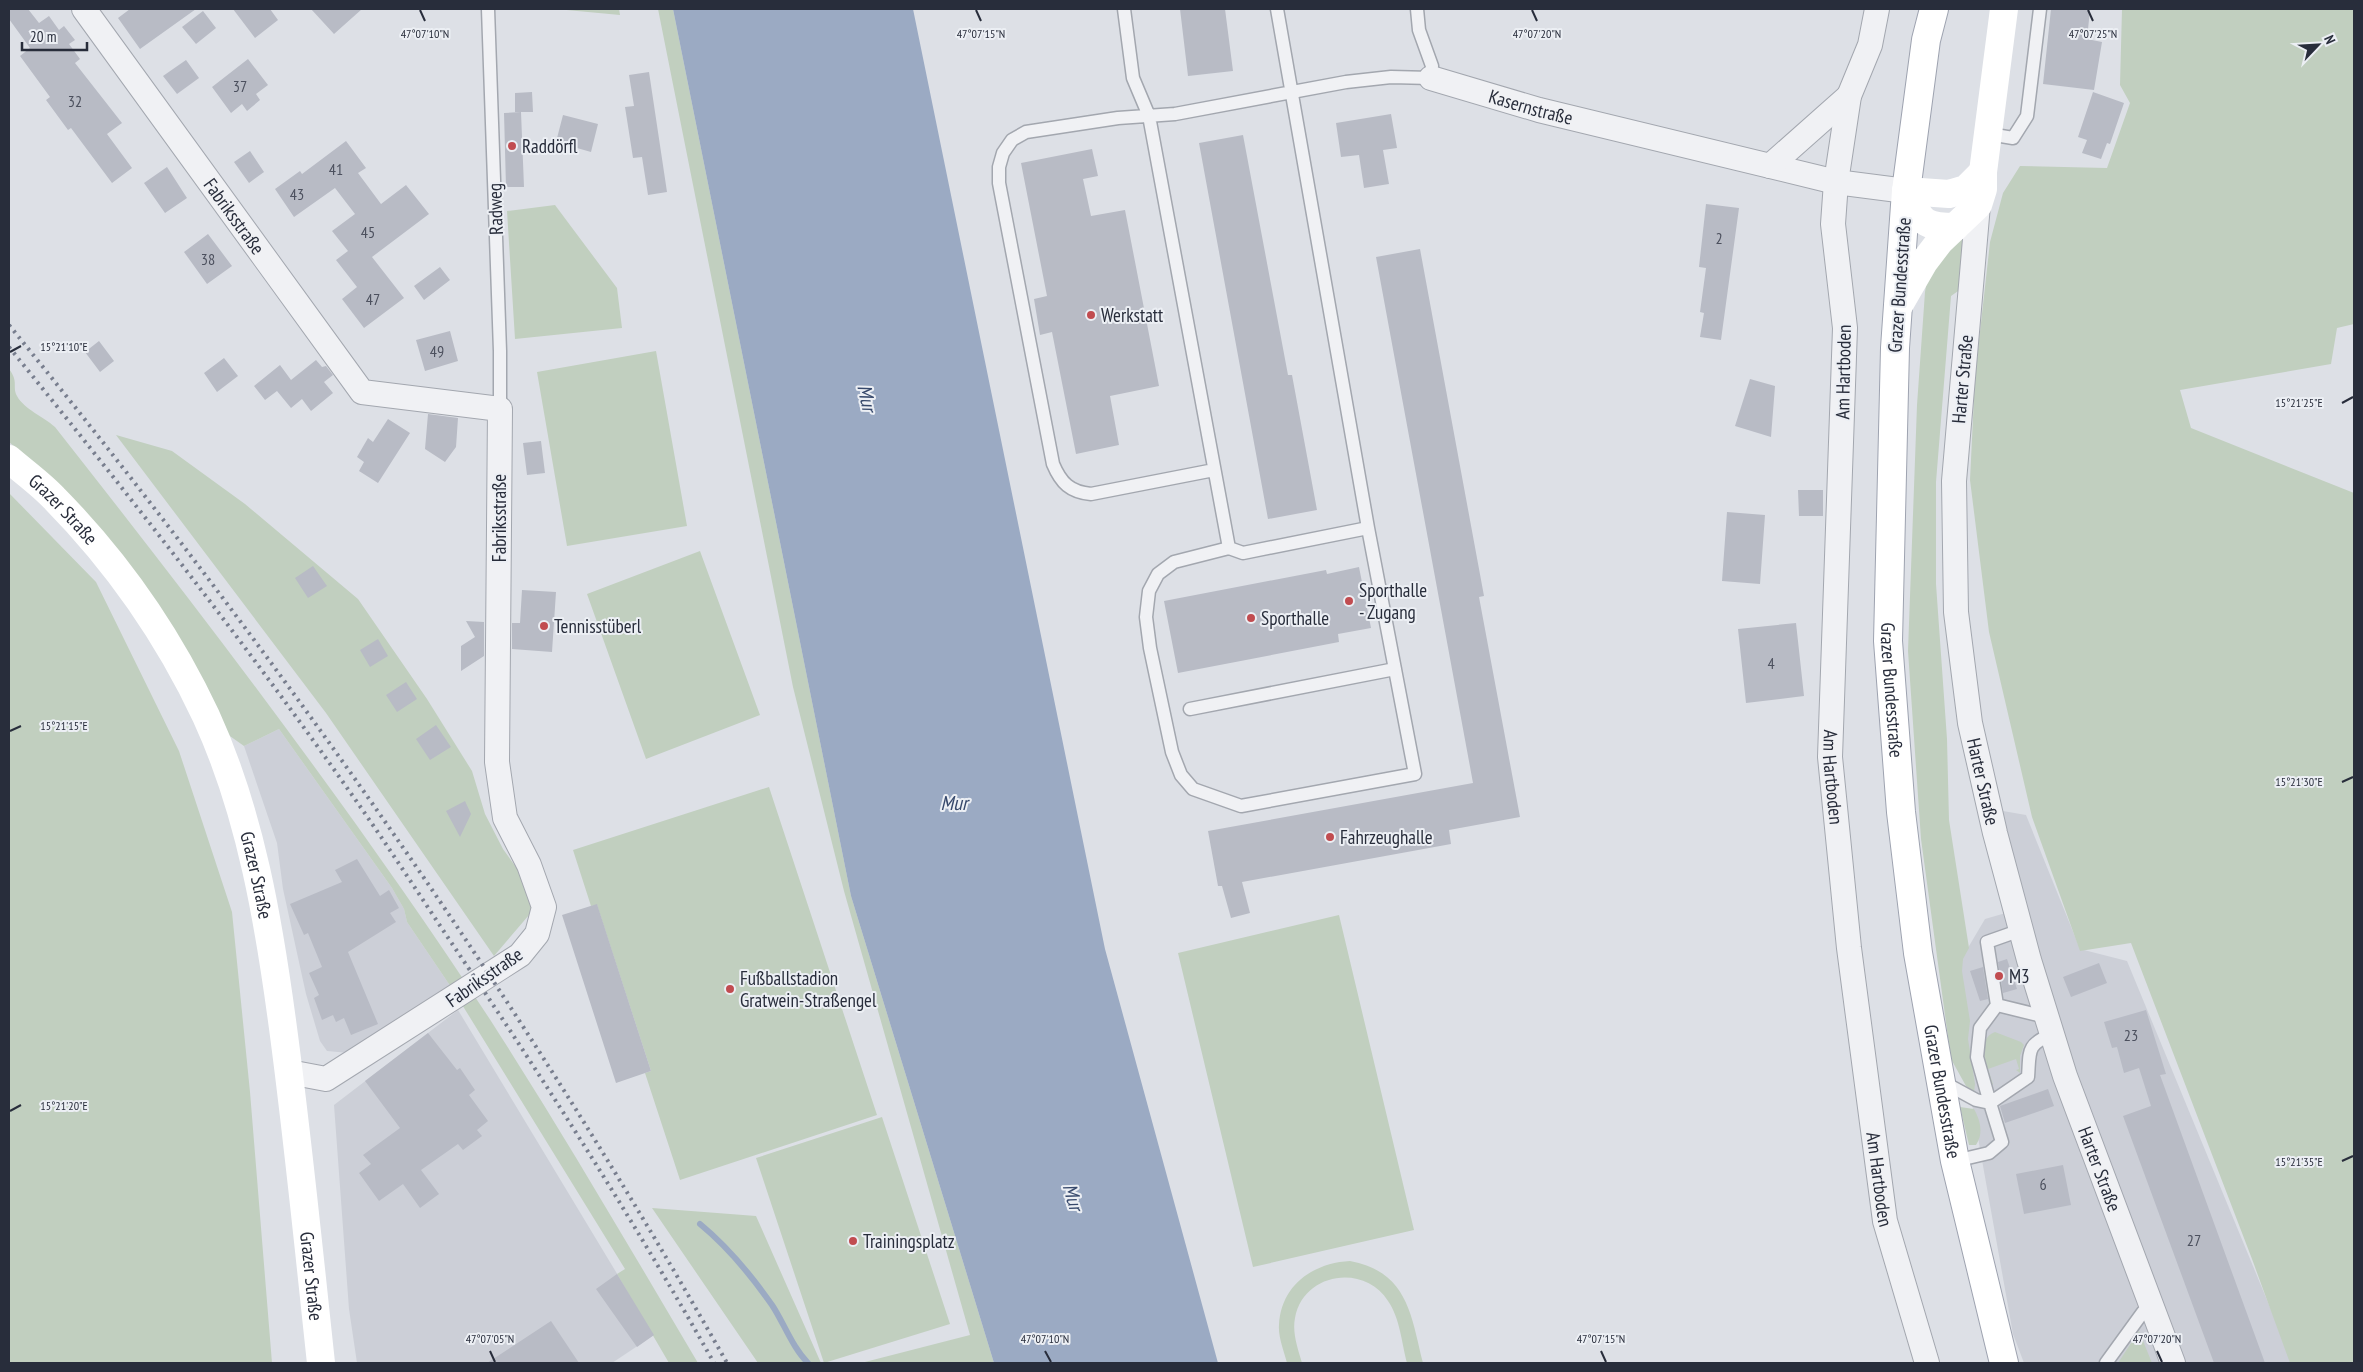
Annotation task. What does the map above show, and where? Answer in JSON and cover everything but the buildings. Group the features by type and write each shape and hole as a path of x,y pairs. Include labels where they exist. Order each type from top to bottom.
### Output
{"main road":[{"name":"Grazer Bundesstraße","path":"1934,9 1926,40 1906,191 1894,358 1888,641 1901,812 1916,943 1955,1161 2004,1363"},
{"name":"Harter Straße","path":"1970,221 1983,190 1983,172 2004,9"},
{"path":"1906,191 1948,194 1966,188 1983,172"},
{"path":"1906,191 1920,218 1933,227 1970,221"},
{"path":"1898,307 1924,262 1970,221"},
{"name":"Grazer Straße","path":"9,459 53,496 122,574 164,637 206,718 232,785 262,892 273,953 289,1072 321,1363"}],"street":[{"name":"Fabriksstraße","path":"84,9 362,392 500,409 497,762 505,818 529,865 544,907 537,934 520,955 326,1079 289,1072"},
{"path":"1836,182 1850,96 1870,45 1877,9"},
{"name":"Kasernstraße","path":"1431,78 1539,110 1836,182 1906,191"},
{"path":"1770,166 1850,96"},
{"name":"Am Hartboden","path":"1836,182 1833,224 1845,328 1830,757 1849,948 1885,1221 1927,1363"},
{"name":"Harter Straße","path":"1970,221 1954,481 1956,612 1970,723 1995,833 2049,1026 2065,1076 2173,1363"}],"lane":[{"name":"Radweg","path":"488,9 500,341 500,409"},
{"path":"1124,9 1133,78 1149,116 1229,548"},
{"path":"1277,9 1368,528 1415,774 1241,806 1193,790 1181,775 1172,752 1150,648 1146,617 1149,591 1158,574 1174,562 1229,548 1243,553 1368,528"},
{"path":"1416,9 1419,30 1432,66 1431,78"},
{"path":"1989,134 2012,138 2027,116 2040,9"},
{"name":"Kasernstraße","path":"1214,470 1090,494 1076,493 1059,479 1053,464 999,183 999,167 1003,152 1012,140 1026,132 1118,118 1175,114 1364,80 1391,77 1431,78"},
{"path":"1190,709 1395,669"},
{"path":"1955,1161 1989,1152 2002,1142 1977,1057 1980,1028 1997,1005 1987,942 2021,930"},
{"path":"1939,1080 1976,1100 1990,1103 2028,1077 2030,1051 2049,1026 1997,1005"},
{"path":"2106,1363 2143,1312 2152,1307"}],"shaded area":[{"path":"279,729 392,888 404,909 407,922 453,990 349,1053 327,1051 320,1041 306,994 283,889 277,843 244,746"},
{"path":"2003,811 2026,815 2080,949 2127,961 2293,1363 2024,1363 2013,1334 1972,1104 1959,963 1985,919 2023,908"},
{"path":"458,1010 654,1335 612,1363 357,1363 349,1309 334,1105"}],"green space":[{"path":"556,9 619,9 620,15"},
{"path":"658,9 673,9 851,896 994,1363 861,1363 970,1335 844,891 793,687"},
{"path":"2122,9 2354,9 2354,324 2337,328 2331,364 2180,390 2191,428 2354,493 2354,1363 2290,1363 2131,943 2080,951 2032,817 1989,632 1970,480 1975,377 1990,242 2003,193 2020,166 2107,168 2130,103 2120,85"},
{"path":"555,205 617,288 622,328 515,339 507,211"},
{"path":"1969,230 1961,289 1951,296 1936,482 1936,584 1947,739 1949,820 1969,948 1963,959 1962,971 1970,1021 1968,1039 1975,1084 1974,1092 1966,1086 1951,1059 1921,839 1908,651 1917,405 1925,292 1928,274"},
{"path":"656,351 687,526 567,546 537,372"},
{"path":"9,369 14,377 16,393 20,401 55,427 168,572 334,793 440,944 518,1063 698,1363 669,1363 617,1274 625,1269 453,990 407,922 404,909 392,888 279,729 244,746 227,734 27,457 9,442"},
{"path":"116,435 172,451 245,504 358,599 427,699 472,771 485,814 503,849 528,884 535,908 494,956 326,713"},
{"path":"9,493 96,582 179,751 232,912 250,1092 272,1363 9,1363"},
{"path":"700,551 760,715 646,759 587,594"},
{"name":"Fußballstadion Gratwein-Straßengel","path":"769,787 877,1115 680,1180 645,1073 651,1071 597,905 591,906 573,850"},
{"path":"1339,915 1414,1230 1253,1267 1178,953"},
{"path":"1995,1032 2021,1042 2024,1045 2020,1056 2020,1073 2016,1070 2019,1069 2016,1059 1988,1069 1993,1084 1991,1086 1984,1065 1983,1048 1985,1041"},
{"path":"1960,1107 1974,1109 1976,1113 1980,1136 1976,1145 1969,1145"},
{"name":"Trainingsplatz","path":"882,1117 950,1324 824,1363 756,1158"},
{"path":"652,1208 756,1216 821,1363 758,1363"},
{"path":"1350,1261 1369,1267 1384,1275 1395,1285 1404,1298 1410,1313 1423,1363 1407,1363 1395,1315 1388,1301 1377,1289 1364,1281 1336,1278 1322,1283 1310,1291 1300,1303 1294,1329 1302,1363 1287,1363 1279,1330 1281,1311 1286,1298 1301,1279 1312,1272 1324,1266"},
{"path":"2139,1331 2152,1363 2118,1363"}],"water":[{"name":"Mur","path":"673,9 913,9 1105,949 1218,1363 994,1363 851,896"}],"waterway":[{"path":"700,1224 730,1252 756,1283 772,1305 797,1350 808,1363"}],"railway":[{"path":"9,325 108,448 204,574 298,700 390,829 479,960 565,1092 648,1226 727,1363"},
{"path":"9,347 187,571 273,685 357,802 560,1107 654,1259 714,1363"}],"place":[{"name":"Raddörfl","path":"512,146"},
{"name":"Werkstatt","path":"1091,315"},
{"name":"Sporthalle - Zugang","path":"1349,601"},
{"name":"Sporthalle","path":"1251,618"},
{"name":"Tennisstüberl","path":"544,626"},
{"name":"Fahrzeughalle","path":"1330,837"},
{"name":"M3","path":"1999,976"},
{"name":"Fußballstadion Gratwein-Straßengel","path":"730,989"},
{"name":"Trainingsplatz","path":"853,1241"}]}
